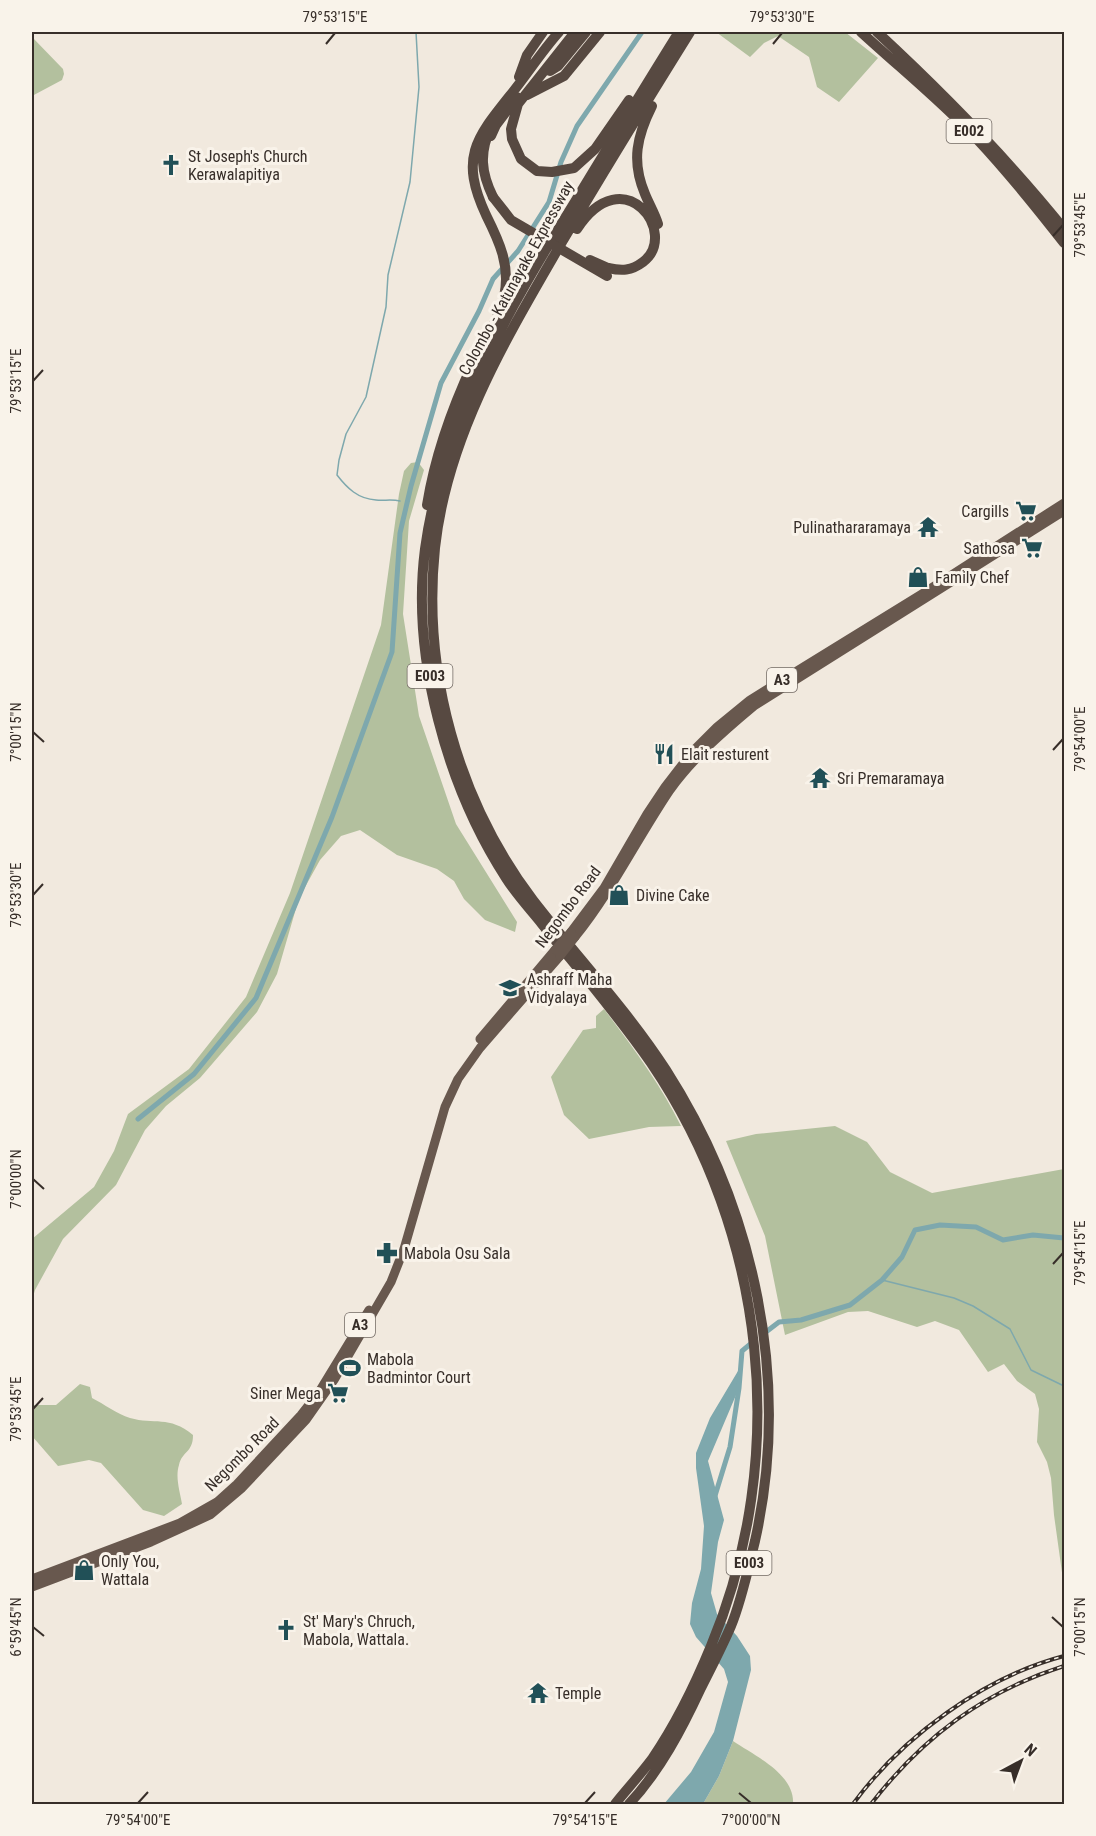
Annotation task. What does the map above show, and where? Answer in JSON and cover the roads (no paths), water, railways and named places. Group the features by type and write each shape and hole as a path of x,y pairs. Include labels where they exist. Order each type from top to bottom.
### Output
{"highway":[{"path":"511,94 527,55 543,32"},
{"path":"525,72 531,56 549,32"},
{"path":"519,83 554,32"},
{"path":"425,549 423,539 425,517 441,446 460,392 504,297 506,271 504,256 472,178 473,158 482,132 559,32"},
{"path":"564,32 494,121 488,135 483,159 483,173 511,220 620,277 637,272 651,262 657,253 660,242 658,223 641,184 637,145 651,108 691,32"},
{"path":"495,196 488,165 491,135 513,102 570,32"},
{"path":"537,82 575,32"},
{"path":"581,32 518,104 511,129 516,150 521,159 537,171 552,172 574,168 594,149 678,32"},
{"path":"537,82 558,66 586,32"},
{"path":"537,82 562,69 596,32"},
{"path":"537,82 564,76 596,32"},
{"name":"Colombo - Katunayake Expressway","path":"615,1804 651,1760 699,1676 723,1617 746,1536 754,1478 758,1423 753,1295 711,1176 684,1116 633,1039 508,881 469,810 441,735 434,699 424,625 425,549 440,478 458,423 501,329 541,258 678,32"},
{"name":"Colombo - Katunayake Expressway","path":"629,1804 658,1767 682,1728 732,1623 748,1568 766,1481 769,1427 767,1360 742,1233 697,1123 666,1070 633,1024 514,873 498,848 476,804 454,741 441,691 434,628 435,549 442,508 468,422 510,330 691,32"},
{"name":"E002","path":"862,32 975,137 1065,243"},
{"name":"E002","path":"877,32 979,129 1065,229"},
{"path":"510,330 591,211 614,198 626,198 641,207 653,224 655,241 647,258 635,267 608,272"},
{"name":"Negombo Road","path":"573,934 604,888 664,786 717,728 750,700 1065,502"},
{"name":"Negombo Road","path":"32,1587 151,1542 210,1515 242,1488 306,1420 334,1380 391,1282 404,1250 445,1107 458,1079 480,1048 609,892 670,791 722,733 754,706 1065,511"},
{"name":"Negombo Road","path":"32,1579 180,1523 217,1502 237,1484 301,1415 319,1392 386,1279 398,1248 440,1105 453,1076 476,1044 557,953"}],"water":[{"path":"738,1371 739,1388 708,1461 724,1520 718,1542 711,1593 717,1614 737,1636 750,1656 751,1670 733,1741 719,1776 703,1804 664,1804 691,1772 714,1732 728,1682 724,1669 696,1637 690,1624 692,1603 701,1569 704,1526 696,1453 710,1418"}],"waterway":[{"path":"400,501 364,498 349,488 337,475 346,434 366,397 386,307 388,275 410,182 419,87 416,32"},
{"path":"138,1119 194,1074 256,998 332,817 392,652 400,533 441,383 493,279 518,251 549,202 561,162 577,126 642,32"},
{"path":"762,1335 779,1322 801,1320 850,1305 882,1280 902,1257 915,1230 940,1225 976,1227 1003,1240 1033,1235 1064,1238"},
{"path":"882,1280 954,1298 973,1306 1010,1329 1031,1370 1064,1386"},
{"path":"714,1499 730,1447 742,1351 754,1341"}],"railway":[{"path":"853,1804 895,1756 947,1713 975,1694 1004,1679 1064,1656"},
{"path":"871,1804 912,1758 957,1720 981,1703 1007,1689 1064,1666"}],"place":[{"name":"St Joseph's Church Kerawalapitiya","path":"171,165"},
{"name":"Cargills","path":"1026,511"},
{"name":"Pulinathararamaya","path":"928,527"},
{"name":"Sathosa","path":"1032,548"},
{"name":"Family Chef","path":"918,577"},
{"name":"Elait resturent","path":"664,754"},
{"name":"Sri Premaramaya","path":"820,778"},
{"name":"Divine Cake","path":"619,895"},
{"name":"Ashraff Maha Vidyalaya","path":"510,988"},
{"name":"Mabola Osu Sala","path":"387,1253"},
{"name":"Mabola Badmintor Court","path":"350,1368"},
{"name":"Siner Mega","path":"338,1393"},
{"name":"Only You, Wattala","path":"84,1570"},
{"name":"St' Mary's Chruch, Mabola, Wattala.","path":"286,1630"},
{"name":"Temple","path":"538,1693"}]}
